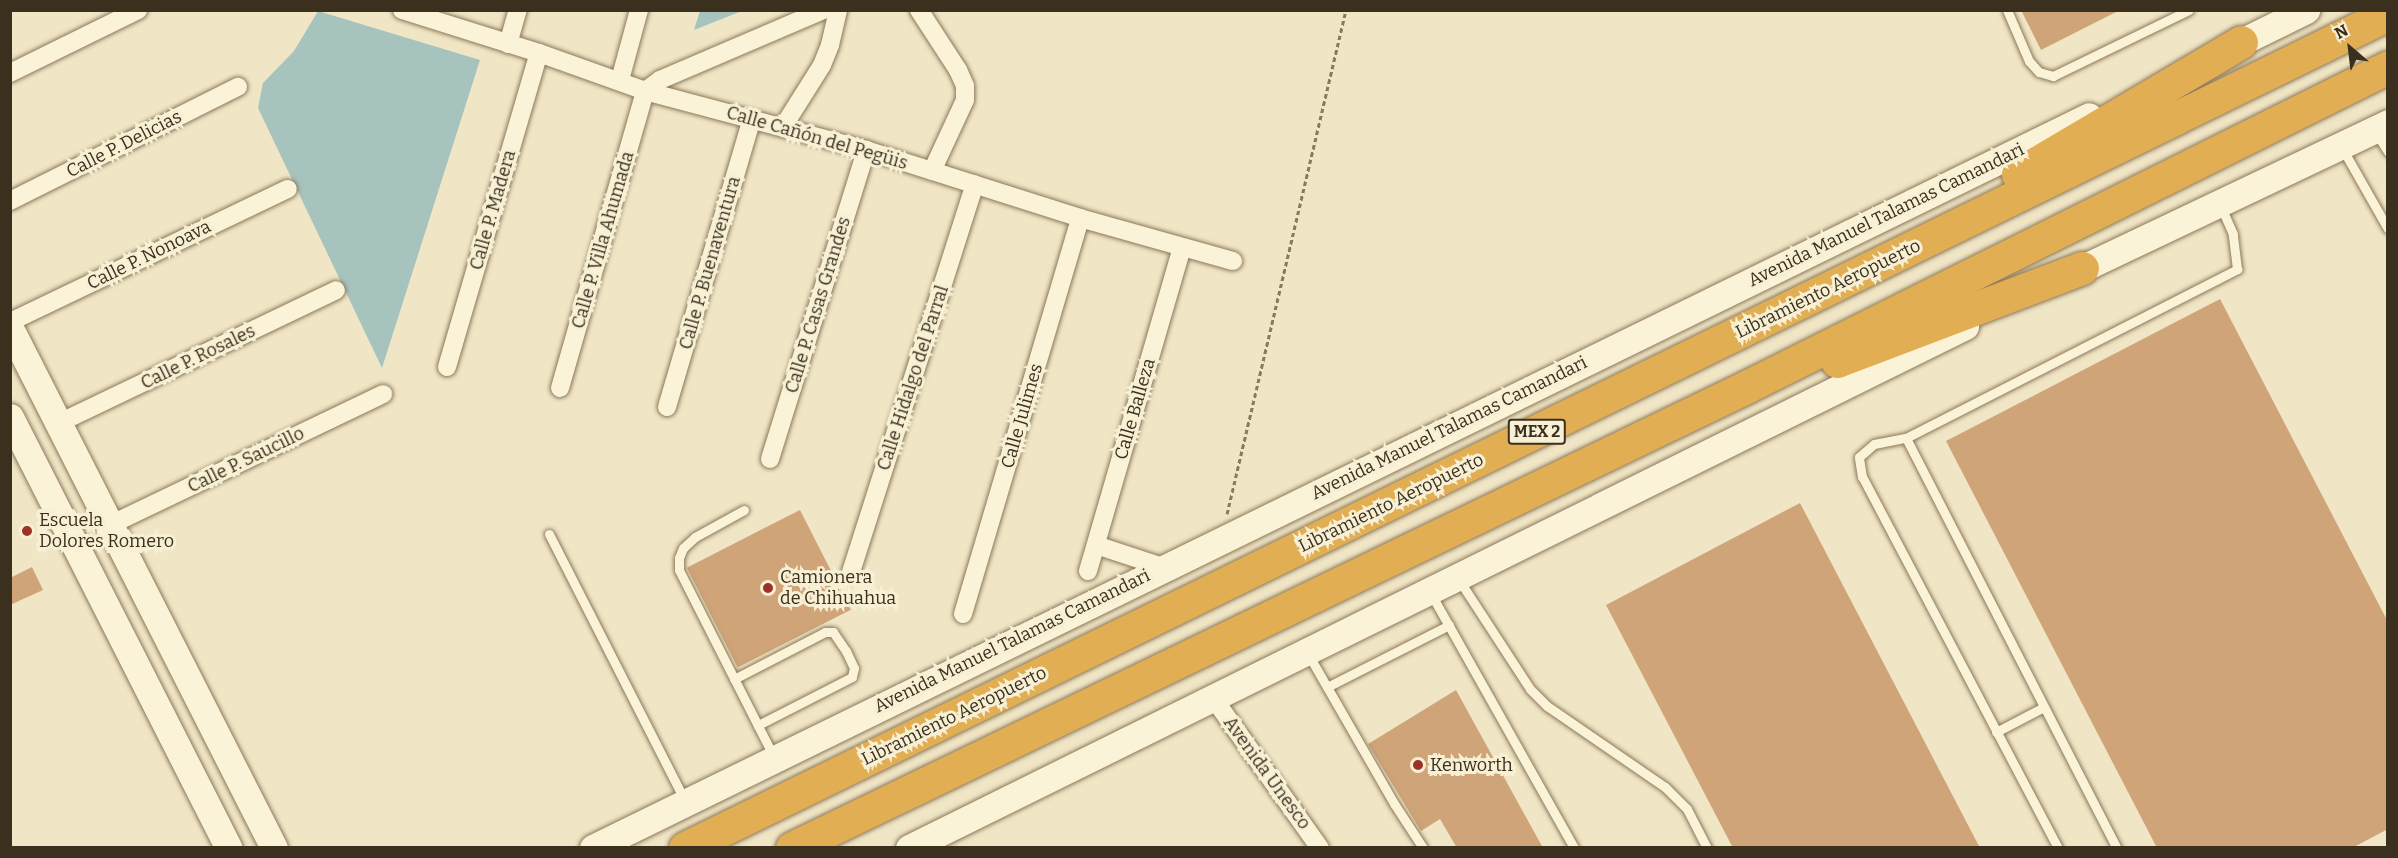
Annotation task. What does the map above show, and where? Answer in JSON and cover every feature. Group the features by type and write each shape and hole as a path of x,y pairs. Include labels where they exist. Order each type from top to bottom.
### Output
{"highway":[{"name":"Libramiento Aeropuerto","path":"686,847 2388,14"},
{"path":"1864,272 1957,210 2241,42"},
{"name":"MEX 2","path":"792,848 1746,387 2388,68"},
{"path":"1746,387 1859,354 2082,268"}],"main road":[{"name":"Avenida Manuel Talamas Camandari","path":"593,848 774,757 2306,10"},
{"path":"909,848 2082,268 2341,145 2383,135"},
{"path":"10,328 274,848"},
{"path":"10,417 229,848"},
{"path":"86,570 123,552"},
{"path":"184,760 220,742"}],"street":[{"path":"10,73 138,10"},
{"path":"508,44 518,10"},
{"path":"620,80 639,10"},
{"path":"645,91 660,80 823,10"},
{"path":"783,127 822,65 830,45 838,10"},
{"path":"919,10 965,86 964,100 932,171"},
{"name":"Calle Cañón del Pegüis","path":"404,11 539,53 620,80 645,91 866,150 1080,218 1233,261"},
{"name":"Calle P. Madera","path":"447,367 539,53"},
{"name":"Calle P. Delicias","path":"10,201 238,87"},
{"name":"Calle P. Villa Ahumada","path":"560,388 645,91"},
{"name":"Calle P. Buenaventura","path":"667,407 752,119"},
{"name":"Calle P. Casas Grandes","path":"770,459 866,150"},
{"name":"Calle Hidalgo del Parral","path":"851,572 975,184"},
{"name":"Calle P. Nonoava","path":"10,322 288,189"},
{"name":"Calle Julimes","path":"963,614 1080,218"},
{"name":"Calle Balleza","path":"1089,571 1182,247"},
{"name":"Calle P. Rosales","path":"59,423 336,290"},
{"name":"Calle P. Saucillo","path":"110,525 383,394"},
{"path":"1096,545 1163,567"},
{"name":"Avenida Unesco","path":"1214,699 1320,848"}],"lane":[{"path":"2007,10 2029,61 2039,72 2053,76 2189,10"},
{"path":"2341,145 2388,230"},
{"path":"2058,848 1862,477 1859,457 1874,444 1906,438 2237,269 2233,234 2219,203"},
{"path":"1906,438 2117,848"},
{"path":"744,510 695,537 683,548 679,558 683,579 774,757"},
{"path":"549,534 685,801"},
{"path":"1458,578 1530,689 1547,706 1665,787 1687,809 1707,848"},
{"path":"1430,592 1575,848"},
{"path":"1328,687 1449,625"},
{"path":"734,680 825,632 833,632 846,651 855,668 852,677 758,725"},
{"path":"1308,652 1395,805 1423,848"},
{"path":"1996,732 2044,707"}],"path":[{"path":"1221,540 1346,10"}],"water":[{"path":"700,10 742,11 694,30"},
{"path":"318,11 480,60 382,368 258,108 263,83 294,51"}],"building":[{"path":"2021,10 2120,10 2041,50"},
{"path":"2220,299 2388,622 2388,829 2352,848 2157,848 1946,441"},
{"path":"1800,503 1980,848 1733,848 1606,605"},
{"name":"Camionera de Chihuahua","path":"800,510 851,610 738,667 687,568"},
{"path":"32,567 43,590 10,605 10,578"},
{"path":"1456,690 1543,848 1457,848 1440,819 1421,831 1368,744"}],"place":[{"name":"Escuela Dolores Romero","path":"27,531"},
{"name":"Camionera de Chihuahua","path":"768,588"},
{"name":"Kenworth","path":"1418,765"}]}
